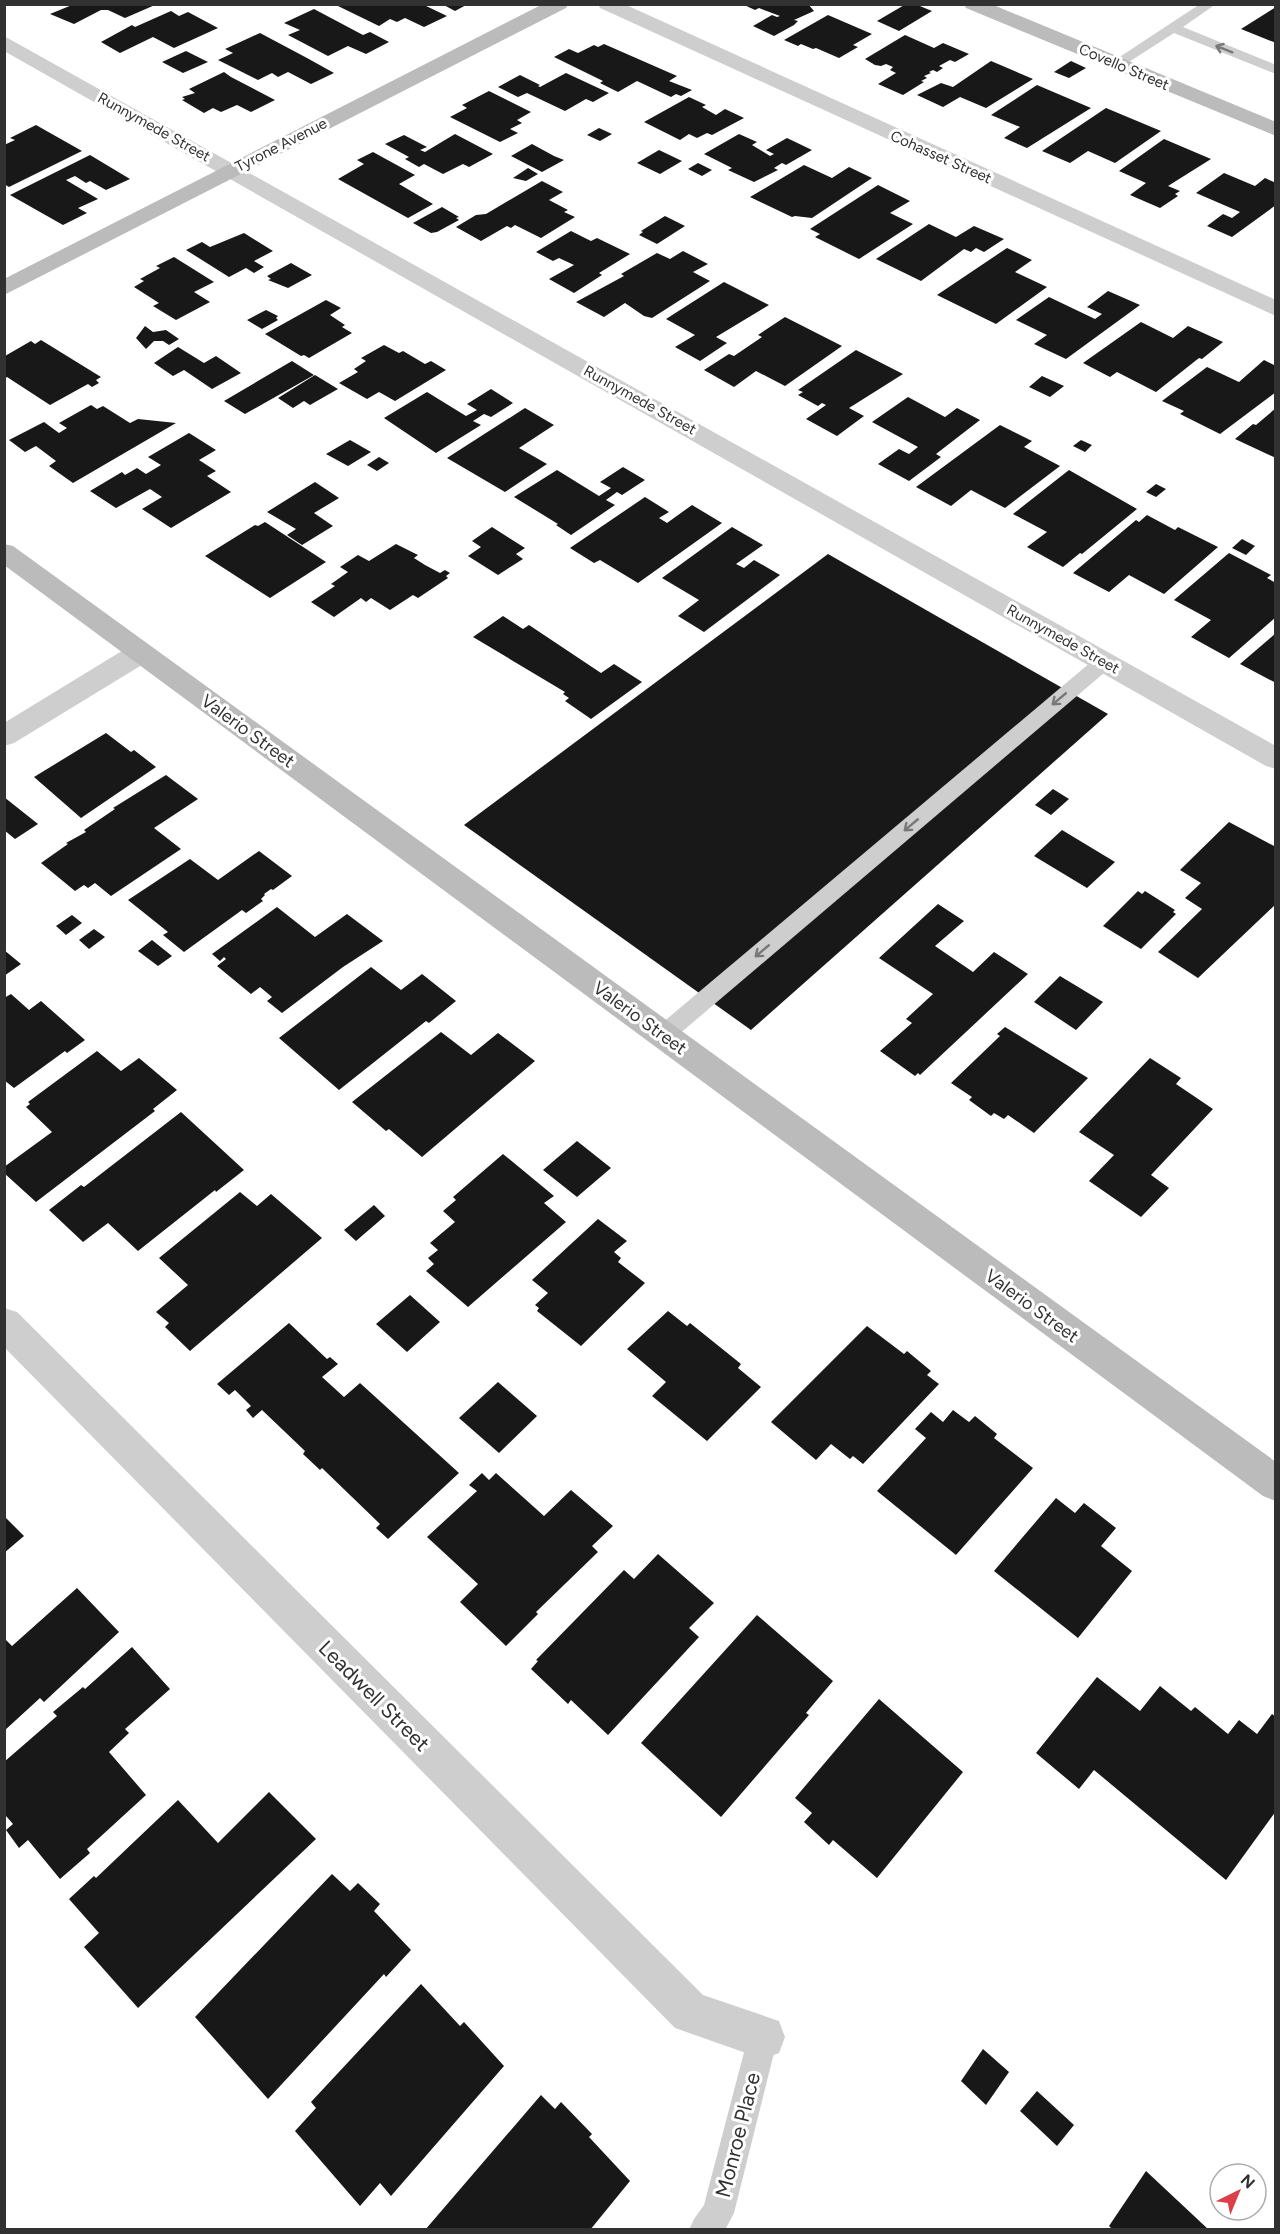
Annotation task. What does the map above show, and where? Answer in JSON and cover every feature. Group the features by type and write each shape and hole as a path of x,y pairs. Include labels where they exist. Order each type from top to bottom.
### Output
{"street":[{"name":"Tyrone Avenue","path":"4,288 559,4"},
{"name":"Cohasset Street","path":"607,4 1275,309"},
{"name":"Covello Street","path":"973,4 1275,130"},
{"name":"Runnymede Street","path":"4,42 1275,759"},
{"name":"Valerio Street","path":"4,552 1275,1484"},
{"path":"4,736 140,653"},
{"name":"Leadwell Street","path":"4,1323 690,2013 763,2037"}],"lane":[{"path":"1116,64 1210,4"},
{"path":"1173,28 1275,70"},
{"path":"663,1035 1104,662"},
{"name":"Monroe Place","path":"705,2229 718,2212 763,2037"}],"building":[{"path":"442,4 468,4 455,11"},
{"path":"742,4 808,4 814,11 794,20 798,21 774,36 753,26 772,15 780,16 759,8 755,10"},
{"path":"906,4 915,4 932,11 899,31 877,21"},
{"path":"72,5 155,5 125,18 108,10 101,10 74,24 50,14"},
{"path":"424,5 447,16 424,27 405,18 397,22 390,19 379,26 338,6"},
{"path":"1276,7 1276,43 1241,29"},
{"path":"314,9 363,35 370,32 389,42 366,54 348,46 328,56 288,35 300,30 284,23"},
{"path":"171,11 179,16 188,12 218,28 174,48 153,37 120,53 101,42 132,25 135,27"},
{"path":"828,15 872,34 853,45 858,47 839,58 816,48 801,44 798,46 784,40"},
{"path":"260,33 334,73 311,84 288,72 278,77 272,73 258,80 218,60 233,53 225,49"},
{"path":"905,35 934,48 943,43 969,54 955,62 950,60 939,66 943,68 937,72 933,70 929,72 931,73 924,76 927,78 921,81 924,82 903,95 878,84 896,73 890,70 893,67 886,64 875,65 865,59"},
{"path":"604,44 677,76 669,81 692,90 681,96 676,94 671,97 637,81 618,92 600,83 603,81 554,57 569,49 578,53 594,45 598,47"},
{"path":"186,51 208,62 183,73 162,62"},
{"path":"991,61 1033,79 986,108 960,97 943,107 917,95 941,83 953,87"},
{"path":"1071,61 1086,68 1069,78 1054,72"},
{"path":"224,72 275,100 251,112 237,105 221,112 213,108 204,113 182,100 185,99 182,97 195,93 189,89"},
{"path":"566,73 609,93 593,102 586,99 565,111 527,93 518,97 498,87 520,75 540,87"},
{"path":"1037,85 1091,108 1027,148 1004,138 1020,127 991,115"},
{"path":"489,91 531,112 517,120 522,123 510,129 518,133 500,142 450,117 467,108 462,105"},
{"path":"689,97 706,105 702,107 716,115 725,109 744,118 712,135 707,133 697,138 689,134 680,140 644,122"},
{"path":"1106,108 1161,131 1115,163 1088,151 1070,163 1042,151"},
{"path":"36,125 82,151 9,187 4,184 4,145 15,140 10,138"},
{"path":"599,128 612,134 600,141 587,135"},
{"path":"455,134 493,154 469,167 463,164 443,174 424,164 419,167 405,159 409,157 385,144 404,135 427,147 420,150 425,152"},
{"path":"739,134 757,142 752,145 770,156 774,154 766,150 787,138 812,150 786,165 782,163 774,168 778,170 754,182 728,170 732,168 704,154"},
{"path":"1164,139 1211,159 1168,186 1180,191 1175,194 1178,196 1160,208 1130,195 1146,183 1119,171"},
{"path":"532,144 564,160 542,172 511,156"},
{"path":"659,150 682,161 660,174 637,163"},
{"path":"373,152 415,175 399,184 433,204 408,218 338,179 364,164 357,160"},
{"path":"90,155 130,179 106,190 90,181 86,183 75,176 66,180 98,199 78,208 87,213 63,225 10,195"},
{"path":"698,163 712,170 702,176 688,169"},
{"path":"804,165 832,178 849,167 872,178 812,218 792,217 750,197"},
{"path":"528,168 538,174 526,181 513,178"},
{"path":"1224,173 1255,186 1265,178 1276,183 1276,205 1232,237 1207,226 1223,214 1232,218 1240,212 1196,193"},
{"path":"542,181 563,192 549,200 568,210 564,212 575,217 541,238 515,225 511,228 507,226 481,241 456,227 476,215 486,214"},
{"path":"878,185 910,201 890,213 913,224 859,259 815,237 820,234 810,229"},
{"path":"442,207 459,217 456,218 459,220 431,233 413,223"},
{"path":"665,216 685,226 657,244 639,235 643,232 641,231"},
{"path":"929,224 956,237 974,226 1004,239 984,252 976,248 971,252 964,249 921,281 876,259"},
{"path":"571,231 591,241 597,238 630,254 599,273 602,275 574,293 549,279 574,265 559,258 553,261 536,252"},
{"path":"244,233 273,251 254,261 264,267 254,273 246,268 229,277 186,250 202,242 210,247"},
{"path":"1007,248 1032,260 1015,272 1047,287 996,324 937,295"},
{"path":"683,251 708,264 693,272 710,281 652,318 644,316 625,303 604,317 576,302 624,276 621,274 657,253 670,259"},
{"path":"174,257 214,282 194,292 210,302 176,320 153,306 159,303 134,287 144,281 140,279 160,268 156,266"},
{"path":"291,263 312,275 288,288 268,280 271,279 267,276"},
{"path":"724,282 769,305 716,337 727,343 700,361 675,347 695,335 666,319"},
{"path":"1108,291 1140,305 1066,359 1034,344 1047,335 1016,320 1049,297 1095,319 1102,314 1087,307"},
{"path":"326,300 341,308 330,315 352,333 309,358 301,356 265,334"},
{"path":"266,310 278,316 276,318 278,320 262,329 247,320"},
{"path":"785,317 842,346 785,386 756,371 734,387 704,370 729,354 734,356 762,337 758,335"},
{"path":"1141,322 1173,338 1188,326 1223,342 1156,392 1117,372 1110,377 1083,363"},
{"path":"145,326 153,332 166,330 179,339 169,345 163,341 154,341 146,349 136,338"},
{"path":"41,340 101,377 96,380 99,383 92,387 88,384 50,405 7,377 5,378 5,356 31,341 35,344"},
{"path":"384,345 399,353 403,351 425,364 431,361 446,370 395,401 379,392 367,399 339,383 358,372 354,369 366,361 361,358"},
{"path":"178,347 204,363 216,356 241,373 212,389 184,370 173,376 154,363"},
{"path":"856,350 903,374 849,408 864,416 837,436 806,419 826,405 822,403 818,406 798,395 803,392 798,390"},
{"path":"1264,360 1276,366 1276,392 1220,434 1180,414 1184,411 1162,401 1207,367 1239,382"},
{"path":"292,361 314,375 245,414 224,401"},
{"path":"315,375 338,389 310,405 304,401 293,408 278,398"},
{"path":"1042,376 1064,386 1050,397 1029,387"},
{"path":"491,389 513,403 491,417 484,414 473,421 481,425 436,453 384,418 427,392 466,416 477,410 467,404"},
{"path":"908,397 945,417 957,408 980,420 936,454 941,457 909,481 878,464 899,449 909,454 918,447 872,422"},
{"path":"91,405 97,409 103,406 130,423 138,419 176,423 73,483 49,466 56,461 36,446 25,452 9,440 44,422 59,433 67,428 59,423"},
{"path":"525,408 554,425 519,448 547,464 505,492 447,458"},
{"path":"1276,408 1276,458 1235,439 1253,424 1256,425"},
{"path":"1000,425 1032,441 1024,447 1060,466 1005,508 971,490 951,506 916,487"},
{"path":"189,433 216,450 199,460 216,471 207,476 231,492 171,528 142,509 162,497 150,489 116,508 90,491 122,472 125,475 137,468 146,474 161,465 148,457"},
{"path":"350,440 371,452 348,466 326,454"},
{"path":"1081,440 1092,445 1085,452 1073,446"},
{"path":"379,457 389,463 377,471 367,465"},
{"path":"623,467 645,480 622,495 617,492 606,500 615,505 571,535 556,525 558,524 514,497 557,470 599,496 611,488 600,482"},
{"path":"1069,470 1137,509 1063,567 1027,547 1047,532 1013,514"},
{"path":"315,482 339,498 314,513 333,526 302,545 287,535 296,529 267,512"},
{"path":"1156,484 1166,489 1156,497 1146,492"},
{"path":"645,497 669,512 659,518 667,523 692,505 722,523 638,583 600,560 594,563 570,548"},
{"path":"1147,515 1175,530 1178,527 1218,547 1164,594 1129,575 1109,592 1073,573 1136,520 1139,522"},
{"path":"265,522 326,562 270,598 205,556 255,525 258,526"},
{"path":"492,527 525,548 516,554 523,559 498,575 468,556 481,547 472,541"},
{"path":"732,527 763,545 736,564 744,568 754,560 780,575 704,632 678,616 699,600 662,578"},
{"path":"1242,539 1255,546 1246,555 1232,548"},
{"path":"396,544 418,555 414,558 425,565 440,573 445,570 450,573 446,576 448,578 418,598 413,595 390,610 371,598 366,602 361,598 334,617 311,602 335,586 331,584 348,572 340,567 358,555 369,561"},
{"path":"1229,553 1271,575 1267,578 1276,583 1276,617 1229,658 1191,637 1211,620 1174,600"},
{"path":"828,554 1108,714 751,1030 464,825"},
{"path":"503,616 523,629 529,625 601,673 614,664 642,682 591,719 565,701 569,698 563,694 565,692 473,637"},
{"path":"1276,633 1276,683 1240,664"},
{"path":"106,733 156,767 81,818 34,777"},
{"path":"166,775 198,799 154,828 181,849 111,896 95,883 88,888 84,885 75,891 41,863 68,844 66,843 86,832 84,830 115,809 113,808"},
{"path":"1053,789 1069,799 1051,815 1035,805"},
{"path":"4,797 38,824 15,839 4,830"},
{"path":"1229,822 1274,846 1276,904 1198,978 1158,952 1202,909 1185,898 1201,883 1180,870"},
{"path":"1062,830 1115,862 1087,888 1034,856"},
{"path":"259,851 292,876 264,894 261,899 263,901 246,913 242,910 184,952 163,935 168,932 128,900 190,859 218,880"},
{"path":"1138,891 1142,894 1145,891 1175,910 1173,912 1176,914 1141,949 1103,926"},
{"path":"938,904 964,921 935,946 973,972 994,952 1028,974 920,1075 918,1073 915,1076 880,1051 912,1023 906,1019 933,994 879,958"},
{"path":"277,907 315,937 347,914 383,941 343,967 282,1013 267,1001 272,997 260,987 251,994 217,966 226,959 224,957 220,961 212,954"},
{"path":"72,915 82,923 66,935 56,926"},
{"path":"94,929 105,937 89,949 79,940"},
{"path":"152,940 172,956 158,966 138,951"},
{"path":"4,950 21,964 4,976"},
{"path":"371,967 401,990 422,974 456,1001 429,1023 426,1021 339,1090 279,1038"},
{"path":"1060,976 1103,1002 1076,1030 1034,1002"},
{"path":"11,994 29,1010 41,1001 85,1040 67,1053 65,1051 14,1088 4,1080 4,998"},
{"path":"1005,1027 1088,1078 1034,1133 1008,1115 1004,1119 994,1113 991,1116 969,1100 972,1097 951,1083 1000,1036 997,1034"},
{"path":"441,1032 471,1055 498,1033 535,1061 422,1157 352,1102"},
{"path":"97,1051 121,1071 139,1058 177,1090 153,1109 155,1111 36,1202 4,1173 4,1167 52,1132 26,1107 30,1104 28,1102"},
{"path":"1150,1058 1181,1078 1176,1084 1213,1109 1151,1175 1169,1188 1141,1217 1089,1181 1114,1155 1079,1132"},
{"path":"181,1112 244,1170 138,1251 108,1223 83,1242 49,1210 81,1185 84,1187"},
{"path":"577,1141 611,1168 577,1197 543,1170"},
{"path":"503,1154 554,1196 544,1203 566,1222 468,1307 426,1271 434,1264 428,1258 438,1250 430,1243 455,1222 443,1211 456,1200 453,1197"},
{"path":"240,1192 257,1206 271,1194 322,1238 190,1351 165,1327 169,1323 156,1312 188,1285 159,1258"},
{"path":"374,1205 385,1216 356,1241 344,1230"},
{"path":"598,1219 627,1241 614,1252 621,1258 618,1262 645,1283 581,1346 537,1311 539,1308 535,1305 548,1293 532,1280"},
{"path":"410,1295 440,1322 407,1352 376,1324"},
{"path":"668,1311 687,1326 690,1323 741,1364 738,1368 761,1387 707,1441 652,1396 666,1382 627,1349"},
{"path":"289,1323 327,1359 330,1357 338,1364 322,1377 344,1397 360,1383 459,1473 388,1539 376,1528 380,1524 322,1468 320,1470 303,1454 305,1451 262,1410 253,1418 246,1410 251,1406 235,1390 229,1395 217,1384"},
{"path":"867,1326 904,1354 907,1351 931,1371 927,1375 939,1384 863,1464 853,1456 850,1459 831,1444 816,1460 771,1422"},
{"path":"498,1382 537,1416 499,1453 459,1418"},
{"path":"953,1410 969,1422 975,1416 997,1434 994,1438 1033,1468 956,1555 877,1491 926,1438 915,1429 931,1412 943,1422"},
{"path":"482,1473 489,1480 496,1473 544,1516 571,1490 613,1526 592,1546 598,1552 536,1612 538,1614 506,1646 460,1602 478,1584 427,1537 477,1491 469,1485"},
{"path":"1056,1498 1075,1513 1084,1503 1116,1528 1101,1546 1132,1571 1078,1638 994,1571"},
{"path":"4,1516 24,1536 4,1553"},
{"path":"658,1554 714,1603 689,1628 699,1637 608,1735 571,1700 568,1704 531,1669 538,1661 536,1660 624,1570 634,1579"},
{"path":"77,1588 119,1632 44,1702 40,1698 4,1731 4,1638 12,1646"},
{"path":"757,1615 833,1681 806,1713 809,1715 721,1817 641,1743"},
{"path":"132,1647 170,1689 125,1729 129,1733 109,1752 146,1795 87,1849 90,1853 60,1879 28,1840 19,1848 6,1830 13,1824 6,1816 4,1817 4,1762 57,1716 53,1712 83,1687 85,1689"},
{"path":"1097,1677 1140,1711 1160,1686 1191,1711 1195,1707 1228,1734 1239,1720 1257,1734 1272,1714 1276,1717 1276,1811 1226,1880 1094,1770 1079,1789 1036,1753"},
{"path":"879,1699 963,1772 877,1878 833,1840 829,1845 804,1822 812,1813 795,1798"},
{"path":"269,1792 316,1839 138,2008 84,1947 99,1933 69,1899 94,1876 96,1878 178,1800 218,1843"},
{"path":"332,1874 350,1891 358,1883 380,1904 374,1911 411,1950 386,1977 384,1974 268,2099 195,2017"},
{"path":"421,1984 460,2026 464,2022 504,2066 391,2196 380,2183 360,2206 295,2131 316,2108 311,2102"},
{"path":"983,2049 1009,2072 986,2105 961,2081"},
{"path":"1037,2091 1074,2125 1057,2146 1020,2111"},
{"path":"541,2095 555,2109 561,2102 592,2134 589,2137 630,2181 590,2230 425,2230"},
{"path":"1146,2171 1209,2230 1113,2230 1109,2226"}]}
